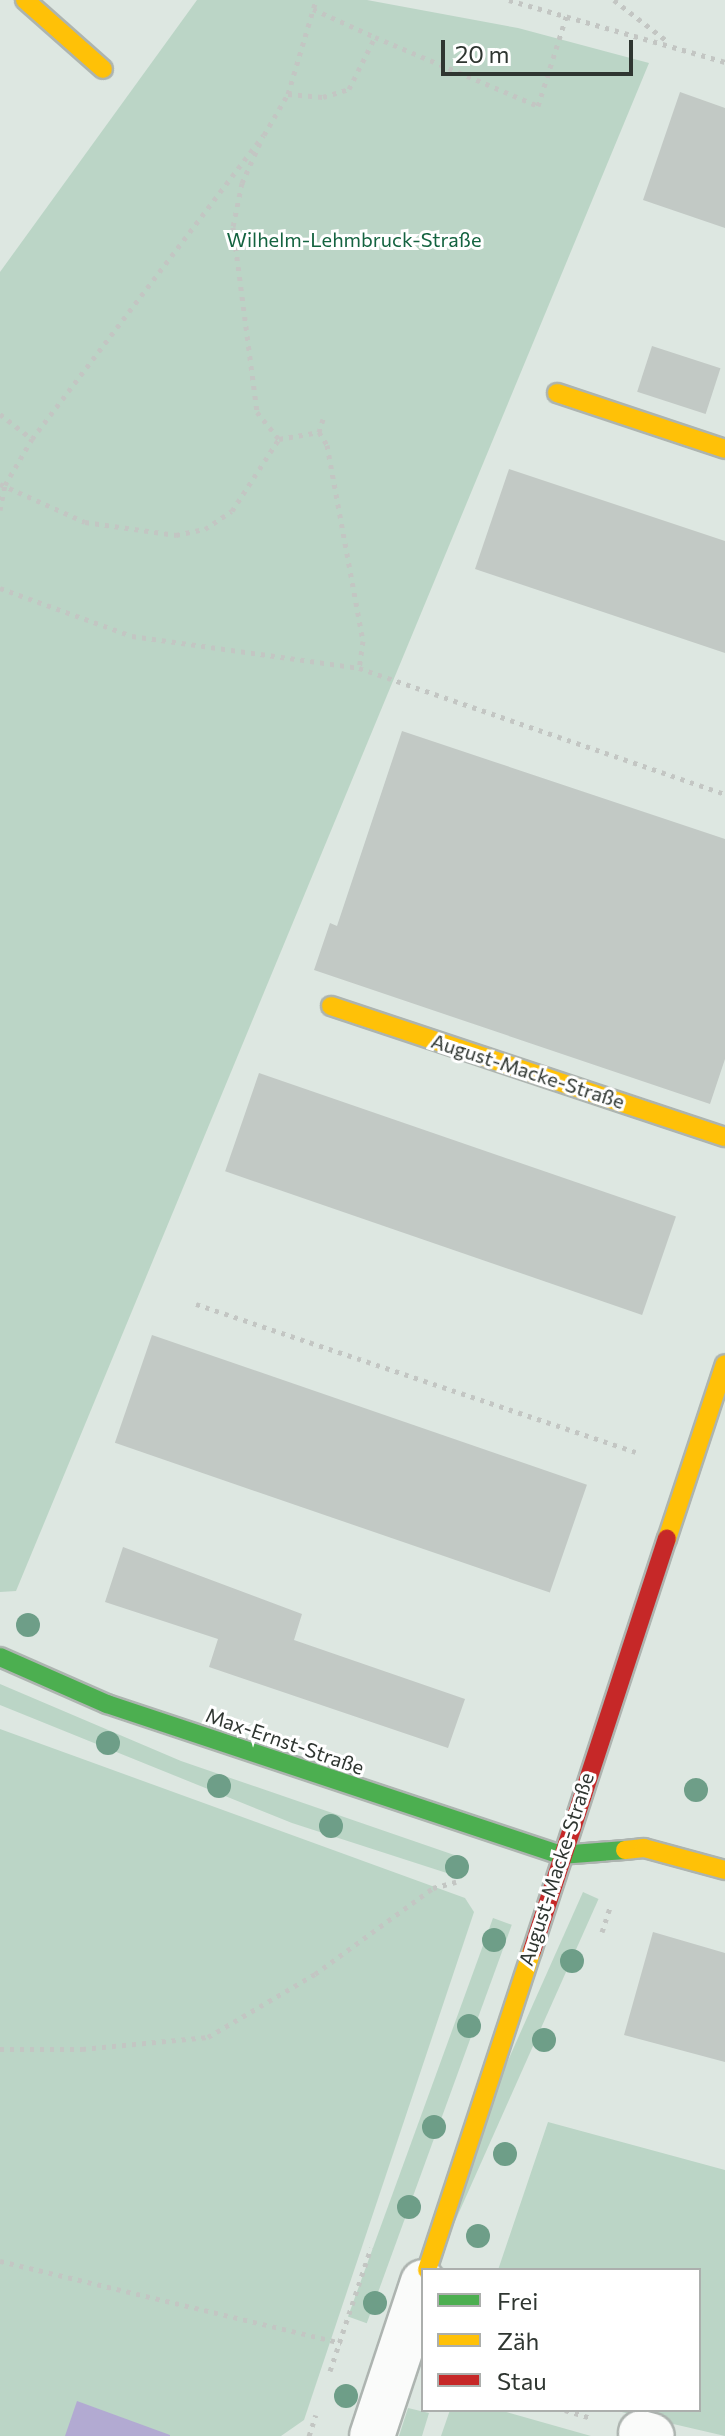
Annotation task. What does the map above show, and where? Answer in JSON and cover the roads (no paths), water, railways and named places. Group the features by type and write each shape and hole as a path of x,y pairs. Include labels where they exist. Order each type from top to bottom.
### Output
{"street":[{"path":"25,0 103,69"},
{"path":"557,393 725,449"},
{"name":"August-Macke-Straße","path":"331,1006 725,1137"},
{"name":"August-Macke-Straße","path":"428,2268 560,1855 725,1364"},
{"name":"Max-Ernst-Straße","path":"0,1657 107,1704 560,1855"},
{"path":"560,1855 644,1848 725,1870"},
{"path":"372,2436 421,2288"}],"park label":[{"name":"Wilhelm-Lehmbruck-Straße","path":"354,239"}]}
